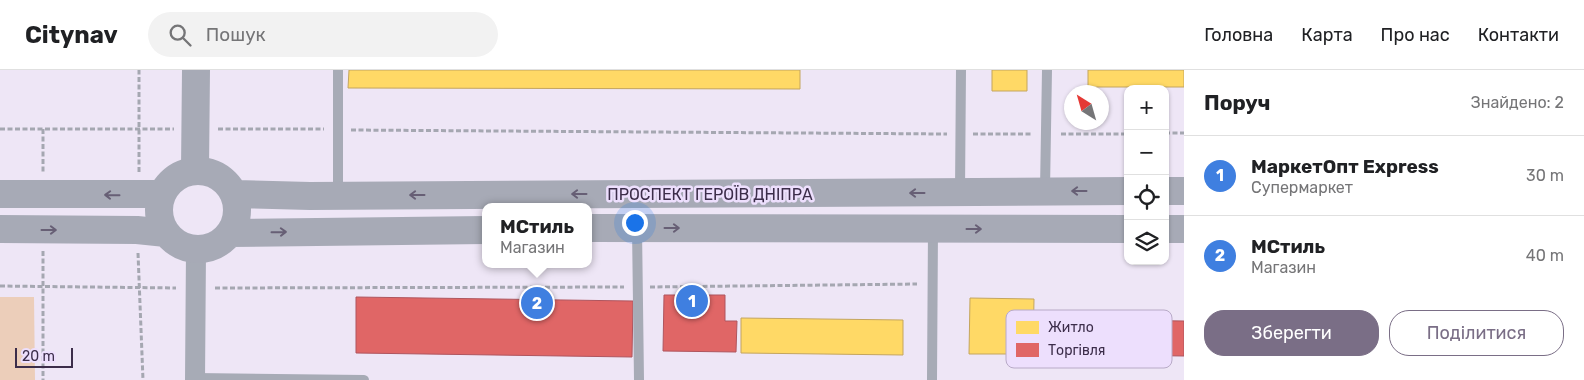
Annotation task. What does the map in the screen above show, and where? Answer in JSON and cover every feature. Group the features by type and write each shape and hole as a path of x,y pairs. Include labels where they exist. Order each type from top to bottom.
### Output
{"street":[{"path":"195,170 196,70"},
{"path":"195,170 208,171 219,176 235,194 238,208 236,221 230,233 221,242 209,248 196,250 184,247 166,233 161,223 158,213 161,194 170,181 182,174 195,170"},
{"name":"ПРОСПЕКТ ГЕРОЇВ ДНІПРА","path":"235,194 338,196 1124,191"},
{"path":"1169,191 1184,191"},
{"path":"853,228 855,193"},
{"path":"0,194 161,194"},
{"name":"ПРОСПЕКТ ГЕРОЇВ ДНІПРА","path":"592,228 1124,229"},
{"path":"1169,229 1184,229"},
{"path":"0,230 137,230 166,233"},
{"path":"230,233 482,230"},
{"path":"195,379 196,250"}],"lane":[{"path":"338,70 338,196"},
{"path":"960,192 961,70"},
{"path":"1045,192 1047,70"},
{"path":"638,228 639,380"},
{"path":"932,380 933,229"},
{"path":"195,379 364,380"}],"path":[{"path":"0,129 1124,134"},
{"path":"43,129 43,194"},
{"path":"1169,133 1184,133"},
{"path":"42,230 43,380"},
{"path":"0,286 196,288 917,284"}],"shaded area":[{"path":"0,297 34,297 35,380 0,380"}],"building: Житло":[{"path":"349,70 800,70 800,89 348,88"},
{"path":"992,70 1027,70 1027,91 992,91"},
{"path":"1088,70 1184,70 1184,87 1169,87 1169,85 1109,87 1109,85 1088,85"},
{"path":"970,298 1034,299 1034,310 1006,310 1006,354 969,354"},
{"path":"741,318 903,320 903,355 741,353"}],"building: Торгівля":[{"path":"664,295 725,295 725,321 737,321 736,352 663,351"},
{"path":"356,297 633,301 632,357 356,353"},
{"path":"1172,321 1184,321 1184,356 1172,356"}],"place":[{"name":"МаркетОпт Express","path":"692,301"},
{"name":"МСтиль","path":"537,303"}]}
